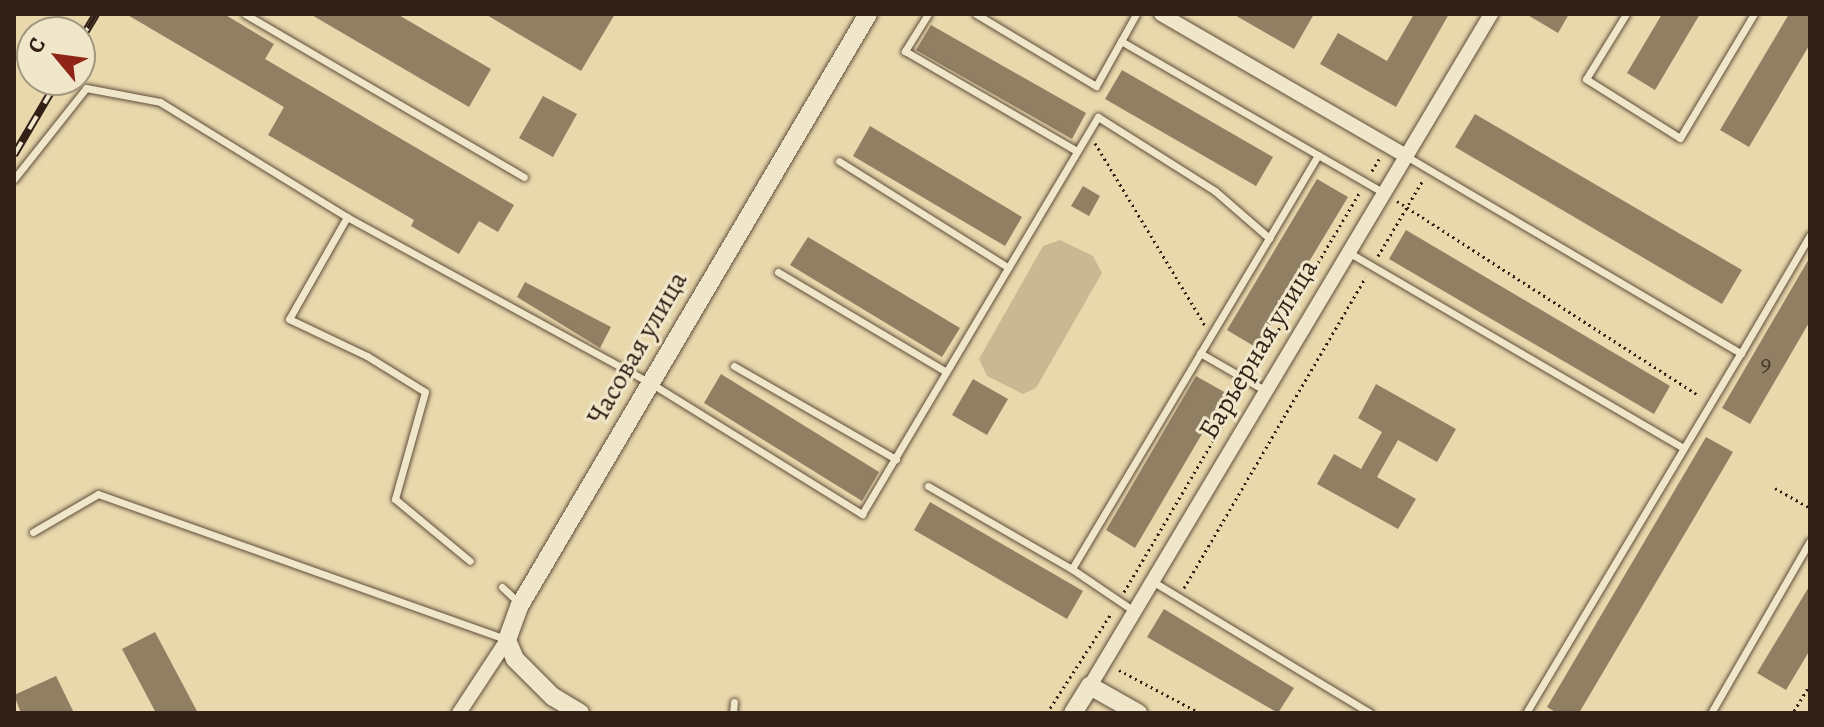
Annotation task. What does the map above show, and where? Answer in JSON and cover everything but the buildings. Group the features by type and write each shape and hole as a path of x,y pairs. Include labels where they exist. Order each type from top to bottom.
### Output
{"main road":[{"name":"Часовая улица","path":"507,640 520,605 868,14"},
{"path":"507,640 528,675 580,713"},
{"path":"1090,686 1138,713"},
{"name":"Барьерная улица","path":"1073,713 1090,686"}],"street":[{"path":"1161,14 1406,156"},
{"name":"Барьерная улица","path":"1090,686 1491,14"},
{"name":"Часовая улица","path":"459,713 507,640"}],"lane":[{"path":"245,14 258,17 524,177"},
{"path":"928,14 905,51 1077,151"},
{"path":"976,14 1096,86 1136,14"},
{"path":"1626,14 1586,79 1680,138 1754,14"},
{"path":"1121,41 1384,193"},
{"path":"14,179 86,88 160,102 347,217 649,382 862,514 1098,117 1215,191 1269,238"},
{"path":"1072,569 1318,155"},
{"path":"1406,156 1741,353"},
{"path":"839,161 1007,267"},
{"path":"347,217 289,319 367,356 425,392 395,499 470,561"},
{"path":"1526,713 1810,235"},
{"path":"1348,252 1683,448"},
{"path":"778,272 945,371"},
{"path":"1200,353 1266,391"},
{"path":"734,366 896,459"},
{"path":"928,486 1072,569 1134,611"},
{"path":"33,532 98,494 507,640"},
{"path":"1711,713 1810,541"},
{"path":"1152,581 1370,713"},
{"path":"502,587 520,605"},
{"path":"733,713 734,702"}],"path":[{"path":"1088,132 1211,335"},
{"path":"1047,713 1119,601 1387,146"},
{"path":"1179,597 1430,170"},
{"path":"1384,193 1688,384 1709,405"},
{"path":"1775,488 1810,508"},
{"path":"1104,662 1200,713"},
{"path":"1794,711 1810,684"}],"shaded area":[{"path":"1060,240 1093,256 1102,273 1036,388 1023,394 987,376 979,359 1043,246"}],"railway":[{"path":"14,155 49,96"}]}
